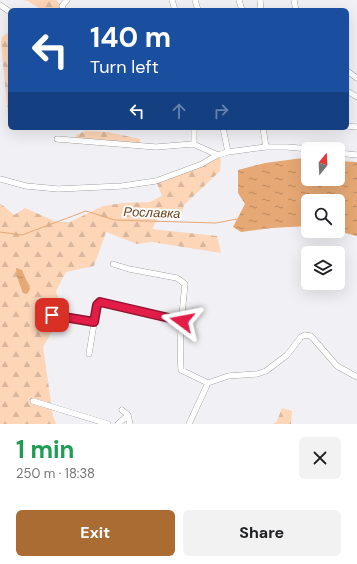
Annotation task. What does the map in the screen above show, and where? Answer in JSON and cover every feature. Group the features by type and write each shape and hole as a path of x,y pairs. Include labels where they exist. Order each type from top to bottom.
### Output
{"street":[{"path":"193,144 194,130"},
{"path":"223,130 228,152"},
{"path":"263,130 266,147"},
{"path":"57,139 156,147 193,144 218,155"},
{"path":"0,179 26,186 58,189 122,186 156,181 202,164 218,155 228,152 266,147 301,148"},
{"path":"345,154 357,155"},
{"path":"113,264 129,269 177,278 185,284 180,358 181,370 208,383 228,376 256,374 266,371 287,355 301,337 305,335 311,336 337,366 357,377"},
{"path":"89,354 97,305 100,302 182,321"},
{"path":"52,315 94,322"},
{"path":"189,424 208,383"},
{"path":"33,401 108,424"},
{"path":"122,410 128,415 130,424"},
{"path":"118,424 128,415"}],"green space":[{"path":"23,0 56,0 60,5 60,8 39,8 28,1"},
{"path":"8,32 8,115 1,43 2,37"},
{"path":"86,131 108,132 140,139 140,144 76,138 76,135"},
{"path":"218,155 221,159 220,171 184,205 181,215 160,215 152,229 217,236 221,253 152,242 137,244 106,232 94,266 66,272 56,291 62,314 43,347 53,416 56,424 0,424 0,203 14,215 25,208 57,222 70,222 103,206 123,203 150,202 162,196 156,181"},
{"path":"282,408 292,411 291,424 273,424 277,421"}],"water":[{"path":"301,158 301,186 345,186 345,161 357,162 357,236 345,233 345,194 301,194 301,226 241,232 233,227 245,204 238,193 238,170 265,163"},
{"path":"16,268 22,270 30,289 27,294 23,293 17,277"}],"waterway":[{"name":"Рославка","path":"0,232 22,235 86,211 115,220 216,223 237,219"}],"route":[{"path":"52,315 94,322 97,305 100,302 182,321"}]}
